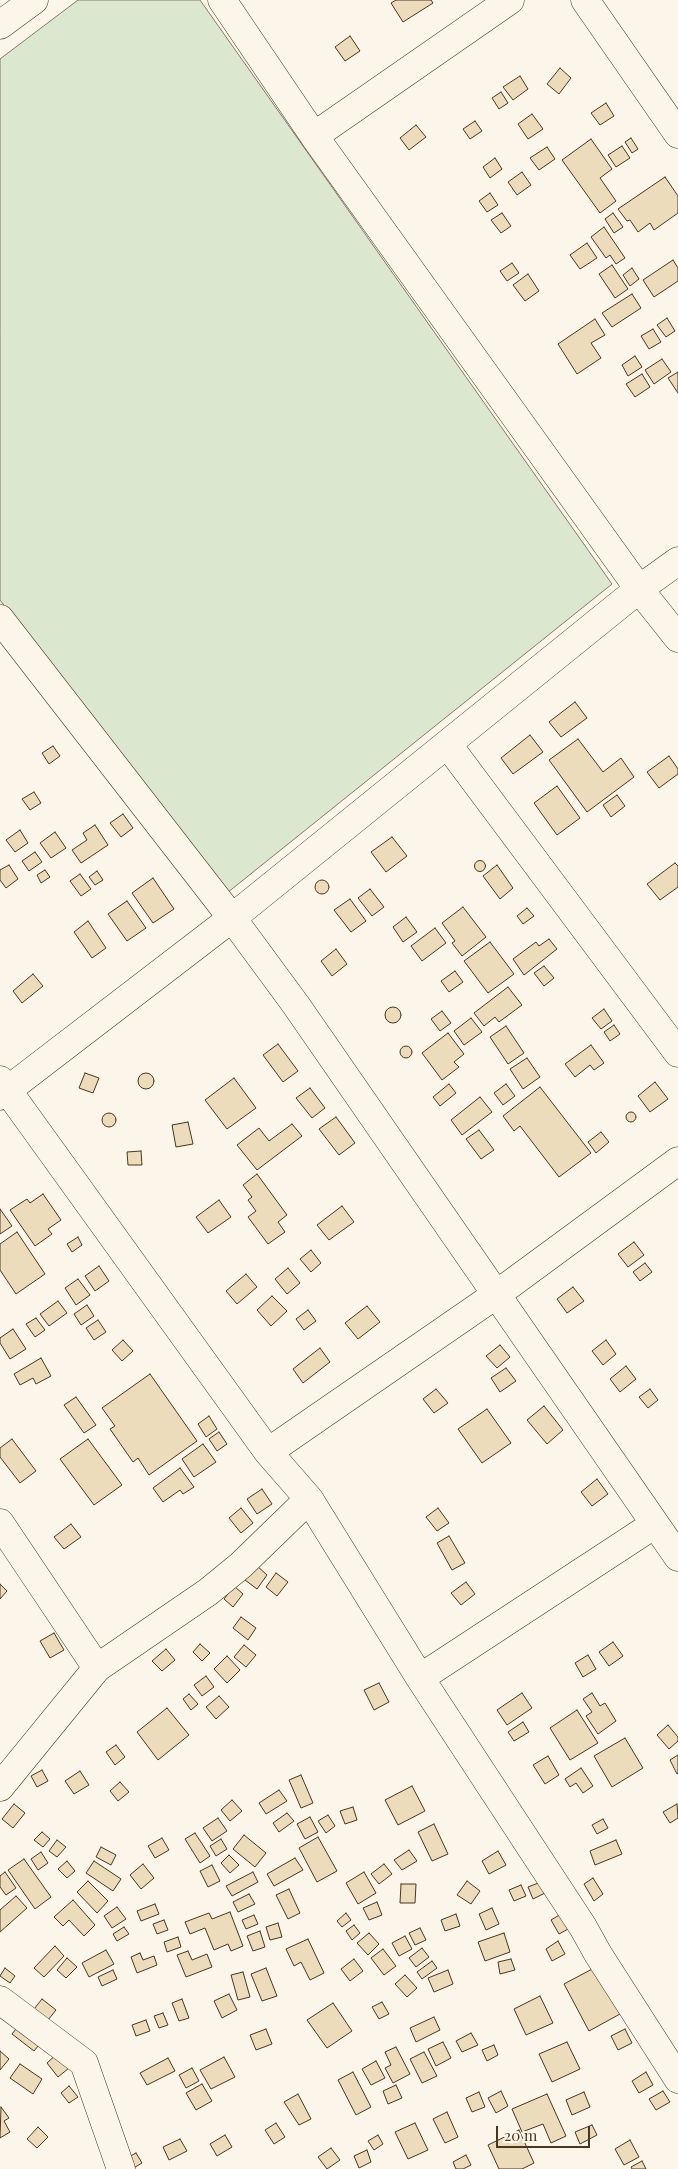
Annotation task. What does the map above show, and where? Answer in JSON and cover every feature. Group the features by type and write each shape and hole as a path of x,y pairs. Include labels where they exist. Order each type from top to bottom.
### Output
{"street":[{"path":"0,25 34,0"},
{"path":"222,0 314,136 640,589 678,638"},
{"path":"314,136 510,0"},
{"path":"585,0 678,134"},
{"path":"678,560 232,918 3,1089 268,1452 309,1499 420,1678 583,1927 678,2080"},
{"path":"0,618 232,918 296,1005 678,1557"},
{"path":"448,744 678,1052"},
{"path":"268,1452 497,1294 678,1161"},
{"path":"0,1787 97,1668 208,1592 240,1565 309,1499"},
{"path":"0,1523 97,1668"},
{"path":"420,1678 655,1524"},
{"path":"0,2000 84,2063 121,2169"}],"green space":[{"path":"78,0 200,0 612,584 227,893 0,600 0,59"}],"building":[{"path":"396,0 431,0 433,3 403,22 391,3"},
{"path":"350,36 360,51 345,61 335,47"},
{"path":"560,68 571,78 559,94 547,84"},
{"path":"520,76 528,89 513,100 503,87"},
{"path":"501,92 508,103 499,109 492,98"},
{"path":"606,103 614,116 600,125 591,113"},
{"path":"532,114 543,129 528,139 518,124"},
{"path":"475,121 482,131 470,139 463,129"},
{"path":"416,125 426,137 409,150 400,138"},
{"path":"631,138 638,149 632,153 625,142"},
{"path":"591,139 612,169 600,178 616,201 600,213 562,160"},
{"path":"622,146 630,158 616,167 608,155"},
{"path":"547,147 555,159 539,170 530,158"},
{"path":"495,158 502,169 490,178 483,167"},
{"path":"522,172 531,185 517,195 508,182"},
{"path":"665,177 678,196 678,213 654,230 650,223 638,232 630,220 627,221 618,209"},
{"path":"490,193 498,205 487,212 479,201"},
{"path":"502,213 511,226 501,233 491,220"},
{"path":"613,213 623,227 614,233 605,219"},
{"path":"604,227 625,258 616,264 610,255 606,258 591,237"},
{"path":"587,243 597,258 580,269 570,255"},
{"path":"673,260 678,268 678,281 654,297 643,280"},
{"path":"512,263 519,273 507,281 500,271"},
{"path":"612,265 628,289 615,298 599,274"},
{"path":"632,268 639,279 630,286 623,275"},
{"path":"528,274 539,291 525,301 513,285"},
{"path":"632,294 641,308 612,327 602,313"},
{"path":"667,318 675,331 666,337 657,325"},
{"path":"595,319 605,335 591,343 601,358 577,374 558,344"},
{"path":"653,329 661,342 649,349 641,336"},
{"path":"635,356 642,367 628,376 622,365"},
{"path":"662,359 671,372 654,384 645,370"},
{"path":"678,372 678,393 668,378"},
{"path":"642,374 650,387 635,397 626,384"},
{"path":"575,702 587,718 561,737 549,722"},
{"path":"530,735 543,752 513,774 501,758"},
{"path":"578,739 603,772 621,758 634,777 587,812 549,760"},
{"path":"53,746 60,756 49,764 42,753"},
{"path":"669,756 678,769 678,774 659,788 647,772"},
{"path":"557,786 580,818 557,835 534,803"},
{"path":"34,792 41,803 30,810 22,799"},
{"path":"617,795 625,806 611,817 603,805"},
{"path":"123,814 133,828 121,837 110,823"},
{"path":"95,825 108,845 81,863 72,850 87,840 83,833"},
{"path":"20,830 28,843 15,852 6,840"},
{"path":"55,832 66,848 51,858 40,843"},
{"path":"392,837 407,856 386,872 371,852"},
{"path":"35,852 42,862 29,871 22,861"},
{"path":"478,861 482,861 485,866 484,870 478,871 475,868 475,864"},
{"path":"675,863 678,866 678,887 660,900 647,884"},
{"path":"9,865 18,879 6,888 0,880 0,870"},
{"path":"497,865 513,888 500,899 483,876"},
{"path":"45,870 50,877 41,883 37,875"},
{"path":"97,871 103,880 95,885 89,877"},
{"path":"80,874 91,889 81,896 70,881"},
{"path":"153,878 174,909 153,923 132,893"},
{"path":"322,880 327,882 329,887 327,892 322,894 317,892 315,887 317,882"},
{"path":"370,889 384,907 372,916 358,898"},
{"path":"350,899 366,921 351,932 334,910"},
{"path":"127,901 146,928 127,941 108,914"},
{"path":"463,907 486,937 462,956 452,943 455,941 442,923"},
{"path":"527,908 534,916 523,924 517,916"},
{"path":"406,917 417,932 403,942 393,927"},
{"path":"88,921 106,948 92,958 74,932"},
{"path":"435,928 446,943 422,961 411,946"},
{"path":"549,939 557,949 524,975 513,959 536,942 539,946"},
{"path":"490,942 514,974 488,993 464,961"},
{"path":"336,949 347,964 332,976 321,961"},
{"path":"544,966 554,978 544,986 534,973"},
{"path":"455,971 463,982 449,992 441,981"},
{"path":"33,974 43,986 22,1003 13,991"},
{"path":"508,987 522,1005 499,1022 495,1017 484,1026 474,1013"},
{"path":"393,1007 401,1015 393,1023 385,1015"},
{"path":"604,1009 612,1021 601,1029 592,1018"},
{"path":"442,1011 451,1023 440,1031 431,1019"},
{"path":"471,1018 482,1032 464,1045 454,1031"},
{"path":"614,1025 620,1034 610,1041 604,1032"},
{"path":"506,1026 524,1053 508,1064 490,1037"},
{"path":"448,1033 464,1054 454,1062 459,1067 442,1080 422,1053"},
{"path":"278,1044 298,1071 283,1082 263,1055"},
{"path":"591,1045 604,1063 594,1070 590,1065 575,1077 565,1064"},
{"path":"404,1046 408,1046 412,1052 408,1058 404,1058 400,1054 400,1050"},
{"path":"527,1058 540,1077 523,1089 510,1069"},
{"path":"85,1073 99,1078 93,1093 79,1088"},
{"path":"146,1073 154,1081 146,1089 138,1081"},
{"path":"234,1078 256,1108 227,1129 205,1100"},
{"path":"655,1082 668,1099 650,1112 638,1096"},
{"path":"449,1084 456,1093 440,1106 433,1097"},
{"path":"506,1084 515,1096 503,1105 494,1093"},
{"path":"540,1087 591,1153 559,1177 520,1126 514,1131 503,1116"},
{"path":"310,1088 325,1108 312,1118 296,1098"},
{"path":"480,1097 492,1112 462,1135 451,1120"},
{"path":"629,1112 633,1112 636,1117 635,1121 629,1122 626,1119 626,1115"},
{"path":"109,1113 114,1115 116,1120 114,1125 109,1127 104,1125 102,1120 104,1115"},
{"path":"336,1117 355,1143 339,1155 319,1129"},
{"path":"188,1122 193,1144 176,1147 172,1125"},
{"path":"292,1124 302,1136 257,1170 237,1145 259,1128 269,1141"},
{"path":"479,1130 494,1150 481,1159 466,1139"},
{"path":"601,1132 609,1142 596,1153 588,1142"},
{"path":"141,1151 142,1165 128,1165 127,1152"},
{"path":"257,1174 287,1215 278,1222 285,1232 268,1244 248,1217 256,1211 248,1200 252,1197 243,1185"},
{"path":"43,1194 61,1220 48,1229 52,1234 35,1246 10,1210 27,1199 30,1203"},
{"path":"219,1200 231,1217 208,1233 196,1217"},
{"path":"342,1206 354,1222 329,1240 317,1225"},
{"path":"0,1209 12,1226 0,1234"},
{"path":"17,1232 45,1274 16,1294 0,1270 0,1244"},
{"path":"78,1237 82,1245 72,1252 67,1244"},
{"path":"634,1242 644,1255 628,1267 618,1254"},
{"path":"311,1250 321,1263 311,1272 300,1259"},
{"path":"645,1263 652,1272 640,1281 633,1272"},
{"path":"99,1266 109,1281 95,1291 85,1276"},
{"path":"288,1268 300,1283 287,1294 275,1279"},
{"path":"246,1274 257,1287 237,1304 226,1291"},
{"path":"78,1279 90,1295 76,1305 65,1288"},
{"path":"573,1287 584,1301 567,1313 557,1299"},
{"path":"272,1296 287,1311 271,1326 257,1310"},
{"path":"58,1301 67,1313 49,1326 40,1314"},
{"path":"87,1305 94,1316 81,1325 74,1314"},
{"path":"367,1306 380,1322 358,1339 345,1323"},
{"path":"308,1310 316,1321 304,1330 296,1319"},
{"path":"36,1318 45,1330 35,1337 26,1324"},
{"path":"98,1320 106,1332 94,1340 86,1328"},
{"path":"13,1329 26,1349 10,1359 0,1343 0,1338"},
{"path":"123,1340 133,1351 122,1361 112,1350"},
{"path":"606,1340 616,1354 603,1365 592,1351"},
{"path":"500,1345 510,1357 497,1368 486,1356"},
{"path":"320,1348 330,1362 303,1383 293,1369"},
{"path":"41,1358 51,1376 36,1384 33,1378 20,1385 14,1374"},
{"path":"626,1366 636,1379 620,1392 610,1379"},
{"path":"506,1368 516,1381 500,1392 491,1378"},
{"path":"150,1374 197,1441 149,1475 138,1458 133,1462 110,1429 115,1426 102,1408"},
{"path":"436,1389 448,1403 434,1413 423,1399"},
{"path":"650,1389 658,1400 648,1408 639,1397"},
{"path":"76,1397 96,1425 84,1433 64,1405"},
{"path":"544,1406 563,1430 547,1444 527,1420"},
{"path":"487,1409 511,1443 482,1463 458,1429"},
{"path":"209,1416 217,1429 206,1437 198,1424"},
{"path":"219,1432 227,1444 217,1451 209,1439"},
{"path":"12,1439 36,1471 20,1483 0,1457 0,1448"},
{"path":"88,1439 122,1485 94,1505 60,1459"},
{"path":"203,1444 216,1462 194,1477 182,1459"},
{"path":"180,1468 194,1487 183,1494 180,1490 163,1502 153,1488"},
{"path":"597,1479 608,1494 592,1506 581,1492"},
{"path":"262,1489 272,1504 257,1514 247,1499"},
{"path":"241,1508 253,1523 241,1533 229,1518"},
{"path":"438,1508 449,1523 437,1531 426,1517"},
{"path":"71,1524 81,1537 64,1549 54,1537"},
{"path":"449,1536 465,1563 452,1570 437,1543"},
{"path":"256,1565 267,1575 257,1589 245,1580"},
{"path":"276,1573 288,1582 277,1596 266,1587"},
{"path":"466,1582 475,1594 461,1605 451,1593"},
{"path":"0,1584 7,1591 0,1599"},
{"path":"234,1586 243,1594 233,1607 224,1599"},
{"path":"241,1617 256,1628 248,1640 233,1628"},
{"path":"54,1633 64,1650 50,1658 40,1641"},
{"path":"613,1642 623,1656 609,1666 599,1652"},
{"path":"200,1644 210,1653 202,1661 193,1652"},
{"path":"244,1645 256,1655 246,1667 234,1657"},
{"path":"166,1649 175,1660 162,1671 152,1661"},
{"path":"588,1655 596,1669 583,1677 575,1663"},
{"path":"227,1656 240,1670 227,1683 214,1669"},
{"path":"206,1676 214,1687 202,1696 194,1685"},
{"path":"379,1683 389,1702 374,1710 364,1690"},
{"path":"522,1693 532,1708 507,1725 497,1710"},
{"path":"592,1693 600,1706 605,1703 616,1721 598,1734 586,1716 592,1712 583,1699"},
{"path":"189,1694 198,1704 191,1710 183,1699"},
{"path":"219,1696 229,1707 216,1719 206,1707"},
{"path":"167,1708 189,1735 158,1760 137,1732"},
{"path":"577,1710 598,1743 570,1760 550,1728"},
{"path":"523,1722 529,1732 514,1741 508,1732"},
{"path":"668,1725 678,1737 678,1741 669,1749 657,1735"},
{"path":"625,1738 643,1768 612,1787 594,1756"},
{"path":"116,1745 125,1757 115,1765 106,1752"},
{"path":"678,1755 678,1773 677,1774 670,1760"},
{"path":"548,1756 559,1775 545,1784 533,1765"},
{"path":"581,1768 593,1786 583,1793 576,1783 570,1787 565,1779"},
{"path":"42,1770 48,1781 37,1787 31,1776"},
{"path":"80,1771 89,1785 74,1794 65,1781"},
{"path":"301,1775 313,1803 301,1808 289,1780"},
{"path":"120,1782 129,1792 118,1801 110,1791"},
{"path":"412,1786 425,1811 398,1825 385,1800"},
{"path":"279,1790 287,1801 266,1814 259,1803"},
{"path":"232,1800 242,1811 230,1821 221,1810"},
{"path":"14,1804 25,1813 13,1828 2,1819"},
{"path":"677,1804 678,1818 670,1823 663,1812"},
{"path":"353,1807 357,1820 345,1824 340,1811"},
{"path":"287,1813 294,1821 279,1832 273,1823"},
{"path":"328,1815 335,1826 326,1833 318,1821"},
{"path":"310,1817 318,1832 305,1839 297,1824"},
{"path":"218,1818 227,1831 212,1841 203,1828"},
{"path":"603,1819 608,1828 597,1834 592,1825"},
{"path":"434,1824 448,1854 432,1861 418,1832"},
{"path":"42,1832 50,1839 43,1847 34,1840"},
{"path":"195,1833 210,1856 200,1863 185,1839"},
{"path":"244,1835 266,1853 255,1867 233,1849"},
{"path":"318,1837 337,1871 317,1882 299,1848"},
{"path":"162,1838 169,1850 155,1858 148,1846"},
{"path":"221,1839 227,1849 216,1856 210,1846"},
{"path":"57,1840 66,1847 57,1857 49,1851"},
{"path":"616,1840 622,1854 595,1865 590,1851"},
{"path":"101,1847 116,1855 111,1865 96,1857"},
{"path":"409,1850 417,1861 402,1870 394,1860"},
{"path":"498,1851 506,1865 489,1874 482,1861"},
{"path":"41,1852 48,1863 38,1870 31,1859"},
{"path":"229,1855 239,1865 230,1873 221,1863"},
{"path":"295,1858 303,1870 274,1886 267,1874"},
{"path":"24,1859 51,1897 35,1909 8,1870"},
{"path":"67,1861 75,1871 67,1878 58,1869"},
{"path":"94,1861 121,1879 113,1891 86,1873"},
{"path":"143,1864 154,1878 141,1889 130,1875"},
{"path":"384,1864 392,1874 379,1884 371,1874"},
{"path":"212,1865 220,1881 208,1887 200,1871"},
{"path":"5,1872 16,1888 6,1895 0,1887 0,1876"},
{"path":"253,1872 258,1882 232,1896 226,1886"},
{"path":"364,1872 376,1893 358,1904 346,1883"},
{"path":"593,1878 603,1894 594,1901 584,1884"},
{"path":"88,1881 108,1901 97,1913 77,1892"},
{"path":"467,1881 480,1891 471,1904 457,1895"},
{"path":"541,1882 545,1893 533,1899 528,1887"},
{"path":"401,1884 416,1884 415,1903 400,1903"},
{"path":"521,1885 526,1896 514,1901 509,1890"},
{"path":"289,1889 300,1913 288,1919 276,1895"},
{"path":"249,1894 255,1904 238,1912 233,1902"},
{"path":"16,1896 27,1908 0,1932 0,1910"},
{"path":"73,1900 95,1925 84,1936 69,1920 63,1926 54,1917"},
{"path":"377,1902 382,1915 369,1920 363,1908"},
{"path":"155,1904 159,1914 141,1921 137,1911"},
{"path":"117,1907 126,1919 112,1928 104,1916"},
{"path":"492,1908 499,1924 486,1930 479,1914"},
{"path":"230,1912 243,1946 231,1951 228,1944 214,1950 205,1928 190,1934 185,1922 209,1913 212,1919"},
{"path":"346,1913 351,1920 342,1927 337,1921"},
{"path":"456,1914 460,1926 445,1931 441,1920"},
{"path":"561,1914 570,1928 559,1934 551,1920"},
{"path":"254,1915 258,1924 246,1929 242,1920"},
{"path":"164,1920 168,1930 157,1934 153,1924"},
{"path":"278,1923 282,1937 270,1940 266,1927"},
{"path":"354,1925 360,1933 352,1940 346,1931"},
{"path":"124,1927 129,1934 117,1941 113,1934"},
{"path":"420,1928 426,1940 415,1945 409,1933"},
{"path":"260,1931 265,1947 253,1951 247,1936"},
{"path":"369,1933 379,1944 368,1955 357,1943"},
{"path":"504,1933 510,1952 485,1961 478,1942"},
{"path":"405,1936 412,1949 399,1956 392,1943"},
{"path":"178,1937 181,1947 167,1952 164,1942"},
{"path":"308,1939 324,1973 310,1980 301,1962 294,1966 286,1949"},
{"path":"558,1941 565,1954 552,1961 546,1949"},
{"path":"55,1946 64,1956 44,1977 34,1968"},
{"path":"422,1948 429,1957 416,1967 409,1958"},
{"path":"383,1949 396,1966 384,1975 371,1958"},
{"path":"106,1950 114,1964 89,1977 82,1963"},
{"path":"188,1951 192,1960 207,1954 212,1967 186,1977 177,1955"},
{"path":"140,1953 143,1960 154,1956 157,1965 137,1973 131,1957"},
{"path":"67,1958 77,1967 66,1978 57,1970"},
{"path":"354,1959 363,1971 350,1981 341,1969"},
{"path":"511,1959 515,1970 500,1974 498,1962"},
{"path":"432,1961 437,1968 422,1979 417,1972"},
{"path":"5,1968 15,1976 10,1983 0,1976"},
{"path":"266,1968 277,1996 262,2001 251,1974"},
{"path":"594,1968 620,2014 589,2031 564,1984"},
{"path":"113,1970 117,1979 102,1986 98,1977"},
{"path":"448,1970 453,1984 434,1992 428,1978"},
{"path":"243,1972 250,1997 238,2000 231,1975"},
{"path":"405,1975 417,1988 407,1997 395,1984"},
{"path":"229,1994 237,2010 222,2018 214,2001"},
{"path":"540,1996 553,2023 526,2035 514,2009"},
{"path":"42,1999 56,2010 48,2020 34,2009"},
{"path":"182,1999 189,2018 179,2021 172,2003"},
{"path":"382,2002 389,2014 379,2019 372,2007"},
{"path":"333,2003 352,2031 327,2048 307,2020"},
{"path":"163,2013 168,2025 159,2028 154,2016"},
{"path":"434,2017 440,2030 416,2042 410,2028"},
{"path":"146,2020 150,2031 136,2036 132,2025"},
{"path":"20,2024 43,2040 34,2051 12,2034"},
{"path":"266,2029 272,2044 256,2050 250,2035"},
{"path":"625,2029 632,2043 618,2050 611,2036"},
{"path":"471,2033 478,2045 462,2052 456,2041"},
{"path":"443,2042 451,2058 436,2066 428,2049"},
{"path":"567,2042 580,2069 552,2082 539,2054"},
{"path":"494,2045 498,2055 487,2061 482,2050"},
{"path":"396,2047 410,2074 393,2083 385,2068 391,2065 385,2052"},
{"path":"0,2051 9,2059 0,2070"},
{"path":"424,2052 437,2076 422,2083 410,2059"},
{"path":"58,2053 69,2068 58,2077 47,2063"},
{"path":"224,2057 235,2077 211,2089 200,2070"},
{"path":"168,2058 175,2071 147,2085 140,2073"},
{"path":"376,2061 385,2078 371,2085 362,2069"},
{"path":"20,2064 42,2079 33,2094 10,2078"},
{"path":"192,2068 199,2081 186,2088 179,2075"},
{"path":"353,2072 371,2107 356,2115 338,2080"},
{"path":"646,2072 653,2085 639,2093 632,2081"},
{"path":"202,2084 212,2101 196,2110 186,2093"},
{"path":"396,2085 402,2098 388,2104 383,2091"},
{"path":"69,2086 78,2097 69,2103 61,2093"},
{"path":"501,2091 508,2106 496,2113 488,2098"},
{"path":"663,2091 670,2102 656,2110 649,2099"},
{"path":"479,2092 485,2107 472,2112 466,2098"},
{"path":"584,2092 590,2107 572,2115 566,2100"},
{"path":"298,2094 311,2119 299,2125 284,2102"},
{"path":"547,2094 566,2136 551,2143 543,2124 522,2132 512,2109"},
{"path":"1,2107 9,2118 4,2121 10,2132 0,2138"},
{"path":"447,2112 458,2137 445,2143 433,2119"},
{"path":"276,2123 285,2137 274,2144 265,2130"},
{"path":"415,2123 428,2150 408,2159 395,2132"},
{"path":"592,2125 597,2135 580,2144 575,2132"},
{"path":"38,2127 48,2137 37,2148 27,2139"},
{"path":"519,2130 534,2163 522,2169 499,2169 488,2145"},
{"path":"225,2135 232,2147 217,2156 210,2144"},
{"path":"378,2135 383,2144 374,2150 368,2141"},
{"path":"180,2139 187,2151 169,2160 163,2147"},
{"path":"630,2140 639,2157 624,2165 615,2149"},
{"path":"331,2148 340,2160 327,2169 318,2157"},
{"path":"367,2150 371,2162 359,2168 354,2156"},
{"path":"136,2153 142,2163 132,2169 125,2159"},
{"path":"466,2155 471,2165 463,2169 456,2169 453,2162"},
{"path":"642,2161 646,2169 632,2169 631,2167"}]}
